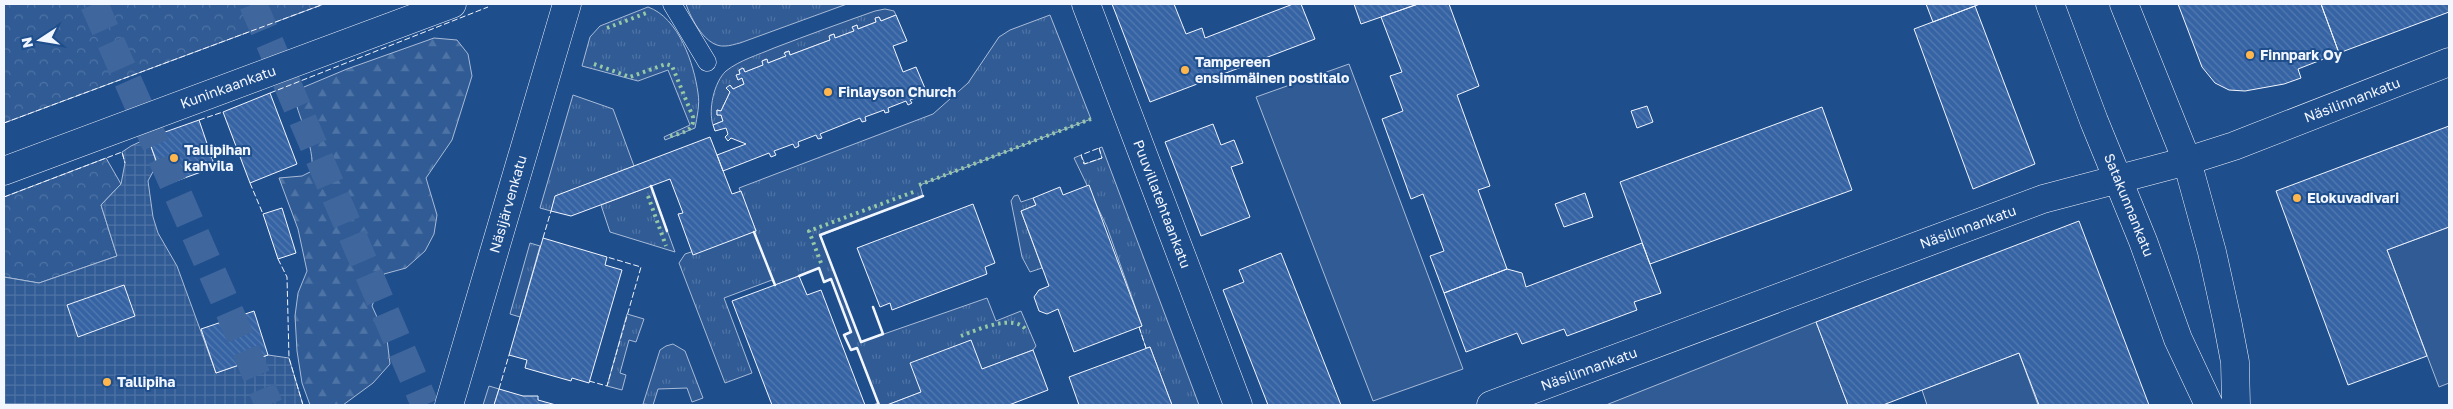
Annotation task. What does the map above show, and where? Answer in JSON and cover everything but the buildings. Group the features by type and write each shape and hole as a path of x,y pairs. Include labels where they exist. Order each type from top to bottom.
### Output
{"street":[{"name":"Kuninkaankatu","path":"4,171 452,4"},
{"name":"Näsijärvenkatu","path":"450,405 567,4"},
{"name":"Puuvillatehtaankatu","path":"1086,4 1238,405"},
{"name":"Satakunnankatu","path":"2050,4 2094,121 2120,179 2178,338 2209,405"},
{"path":"2124,4 2187,161 2212,252 2227,320 2235,362 2236,405"},
{"name":"Näsilinnankatu","path":"1491,405 2043,199 2187,161 2234,146 2449,62"}],"lane":[{"path":"672,4 707,62"}],"green space":[{"path":"4,4 324,4 4,123"},
{"path":"686,4 847,4 740,43 725,46 718,45 706,38 700,31"},
{"path":"648,7 668,21 683,43 693,69 699,97 695,128 665,140 664,137 690,125 668,70 638,81 582,66 590,37 600,26"},
{"path":"885,9 894,11 896,15 881,21 879,17 875,19 876,22 858,29 857,25 853,27 854,31 835,38 834,34 830,35 830,40 790,55 789,51 785,52 786,56 768,63 766,59 762,61 763,65 745,72 743,68 739,70 738,80 742,78 744,84 733,89 730,85 730,92 721,111 717,110 717,115 721,115 723,121 713,125 711,112 715,89 722,76 731,67 787,43"},
{"path":"1050,15 1091,119 920,185 923,196 820,236 861,342 987,298 996,321 1021,311 1036,346 1033,350 887,405 873,405 878,403 857,348 851,350 844,335 851,331 831,279 824,282 819,268 775,285 772,280 724,298 752,373 725,383 679,263 685,254 756,231 739,188 933,114 968,83 999,37 1010,30"},
{"path":"434,38 457,40 468,54 472,76 452,140 426,178 437,215 434,234 425,251 406,268 384,274 372,306 387,339 390,364 373,383 343,405 310,405 302,383 297,351 295,316 298,293 307,271 298,229 279,178 302,176 312,171 309,142 294,96 304,87 347,69"},
{"path":"573,95 613,109 634,166 556,196 551,211 540,208"},
{"path":"1102,147 1199,405 1172,405 1150,347 1146,348 1139,327 1142,326 1107,227 1074,158 1081,155 1085,164 1102,158 1099,148"},
{"path":"106,158 121,184 101,205 117,256 39,283 4,277 4,197"},
{"path":"651,186 675,252 610,232 601,205"},
{"path":"1018,195 1021,202 1033,198 1036,205 1021,211 1042,268 1030,272 1022,257 1011,201 1014,196"},
{"path":"530,243 540,246 520,317 510,314"},
{"path":"627,314 644,319 636,342 629,340 620,373 626,375 622,390 607,386"},
{"path":"673,344 685,351 703,398 692,402 687,388 658,389 653,405 643,404 660,350"},
{"path":"489,386 499,389 494,405 483,405"}],"shaded area":[{"path":"1349,64 1463,369 1373,401 1256,97"},
{"path":"148,138 157,164 148,181 153,217 158,233 177,266 216,373 268,355 289,358 303,405 4,404 4,277 39,283 117,256 101,205 121,184 125,163 122,152"},
{"path":"2449,227 2449,383 2439,387 2387,250"},
{"path":"1816,322 1848,405 1606,405"},
{"path":"2019,353 2038,405 1927,405 1922,390"}],"tunnel":[{"path":"94,4 269,405"},
{"path":"253,4 425,405"}],"hedge":[{"path":"607,28 649,12"},
{"path":"594,64 630,77 666,64 672,66 693,117 693,122 692,126 686,131 668,137"},
{"path":"919,185 1091,119"},
{"path":"821,263 809,231 916,191"},
{"path":"648,196 666,246"},
{"path":"961,336 995,324 1005,323 1021,325 1026,330"}],"fence":[{"path":"4,123 324,4"},
{"path":"270,93 488,7"},
{"path":"199,120 223,112"},
{"path":"1099,148 1102,158 1084,164 1081,155 1099,148"},
{"path":"4,197 122,152 125,163"},
{"path":"250,183 263,214"},
{"path":"543,238 551,211"},
{"path":"589,381 607,386 641,267 607,257"},
{"path":"278,259 287,277 289,358 303,405"},
{"path":"1139,327 1146,348"},
{"path":"499,389 509,355"}],"wall":[{"path":"651,186 667,231"},
{"path":"873,307 883,334 861,342 820,235 923,196"},
{"path":"754,232 775,285"},
{"path":"799,276 819,268 824,282 831,279 851,332 844,335 851,350 857,348 879,405"}],"place":[{"name":"Finnpark Oy","path":"2250,55"},
{"name":"Tampereen ensimmäinen postitalo","path":"1185,70"},
{"name":"Finlayson Church","path":"828,92"},
{"name":"Tallipihan kahvila","path":"174,158"},
{"name":"Elokuvadivari","path":"2297,198"},
{"name":"Tallipiha","path":"107,382"}]}
